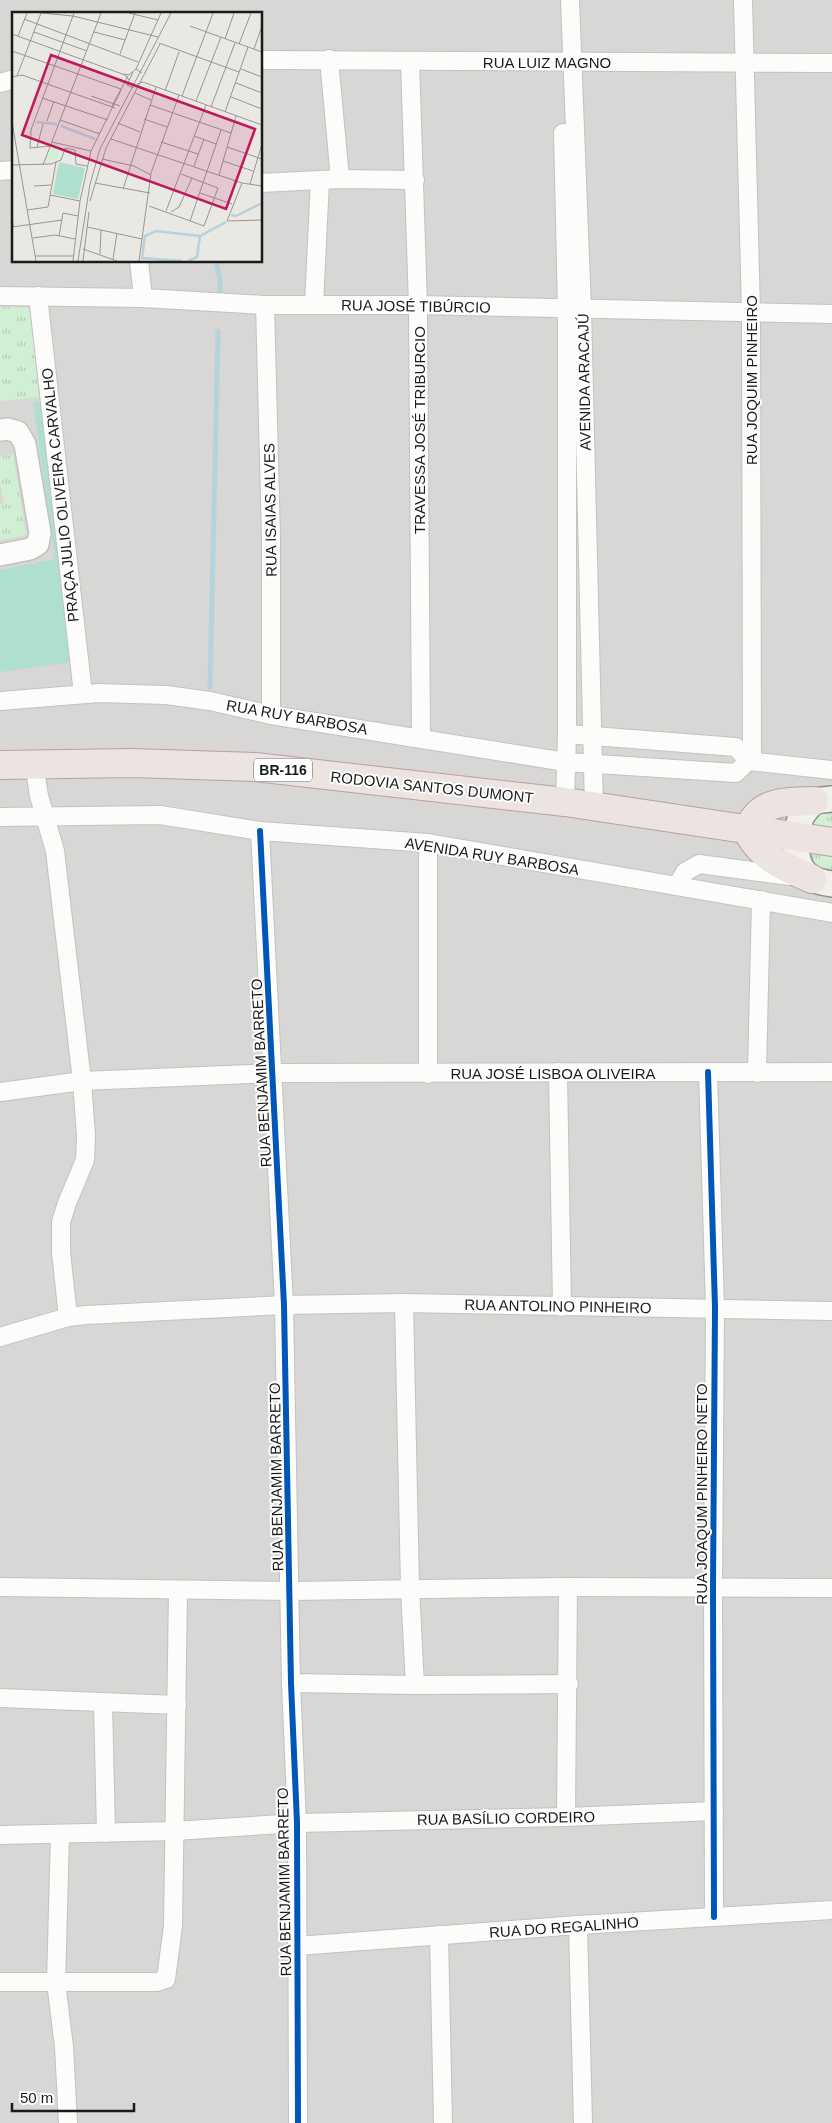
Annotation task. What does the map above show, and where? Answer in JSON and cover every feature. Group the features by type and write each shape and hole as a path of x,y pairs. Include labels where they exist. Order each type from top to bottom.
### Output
{"highway":[{"name":"RODOVIA SANTOS DUMONT","path":"1,764 178,764 255,767 565,802 832,842"},
{"path":"822,882 770,858 751,839 747,830 759,812 769,806 823,800"}],"main road":[{"path":"822,882 799,862 796,846 800,818 823,800"}],"street":[{"name":"AVENIDA ARACAJÚ","path":"560,0 566,62 593,735 594,806"},
{"name":"AVENIDA ARACAJÚ","path":"566,62 570,0"},
{"name":"RUA JOQUIM PINHEIRO","path":"743,0 751,312 750,761"},
{"path":"329,59 340,179"},
{"name":"RUA LUIZ MAGNO","path":"262,60 832,63"},
{"name":"TRAVESSA JOSÉ TRIBURCIO","path":"410,62 418,306 421,738"},
{"path":"262,183 340,179 415,180"},
{"path":"314,304 320,181"},
{"path":"139,262 143,298"},
{"name":"RUA JOSÉ TIBÚRCIO","path":"0,296 143,298 265,305 314,304 832,314"},
{"name":"PRAÇA JULIO OLIVEIRA CARVALHO","path":"38,296 83,694"},
{"name":"RUA ISAIAS ALVES","path":"265,305 271,538 271,715"},
{"name":"AVENIDA ARACAJÚ","path":"565,802 575,309"},
{"name":"PRAÇA JULIO OLIVEIRA CARVALHO","path":"0,430 7,429 18,432 25,444 40,533 38,544 30,549 0,554"},
{"name":"RUA RUY BARBOSA","path":"0,702 83,694 183,698 210,701 271,715 566,762 736,773 750,761"},
{"path":"567,734 736,747 750,761 832,770"},
{"path":"34,764 40,796 55,851 82,1081 87,1149 85,1160 67,1203 60,1228 68,1317"},
{"name":"AVENIDA RUY BARBOSA","path":"0,817 160,815 260,831 428,843 832,913"},
{"name":"RUA BENJAMIM BARRETO","path":"260,831 274,1073 284,1305 291,1591 291,1683 297,1823 298,2123"},
{"path":"428,843 428,1074"},
{"path":"676,886 685,872 699,864 822,882"},
{"path":"757,1073 761,900"},
{"path":"558,1072 562,1307"},
{"name":"RUA JOAQUM PINHEIRO NETO","path":"708,1072 715,1308 713,1587 714,1917"},
{"name":"RUA JOSÉ LISBOA OLIVEIRA","path":"0,1092 82,1081 274,1073 832,1072"},
{"path":"404,1303 410,1588 415,1685"},
{"name":"RUA ANTOLINO PINHEIRO","path":"0,1337 68,1317 122,1312 284,1305 404,1303 832,1311"},
{"path":"0,1587 178,1591 568,1587 832,1588"},
{"path":"566,1817 569,1684 568,1587"},
{"path":"0,1982 157,1982 166,1979 174,1926 178,1591"},
{"path":"291,1683 415,1685 569,1684"},
{"path":"0,1698 177,1705"},
{"path":"103,1702 106,1833"},
{"name":"RUA BASÍLIO CORDEIRO","path":"0,1835 175,1831 297,1823 566,1817 714,1811"},
{"path":"60,1835 56,1982 64,2047 68,2123"},
{"name":"RUA DO REGALINHO","path":"297,1946 578,1925 832,1910"},
{"path":"578,1925 583,2123"},
{"path":"439,1935 443,2123"}],"shaded area":[{"path":"0,0 832,0 832,2123 0,2123"}],"green space":[{"path":"0,307 29,308 40,397 0,401"},
{"path":"42,401 79,661 0,672 0,570 55,559 33,402"},
{"path":"13,454 26,535 0,540 0,504 4,503 0,483 0,456"},
{"path":"820,813 832,815 832,834 807,830"},
{"path":"806,847 832,851 832,873 818,869"}],"waterway":[{"path":"216,262 220,291"},
{"path":"210,688 218,331"}],"cycle path":[{"path":"260,831 284,1305 291,1683 297,1823 298,2123"},
{"path":"708,1072 715,1308 713,1587 714,1917"}]}
